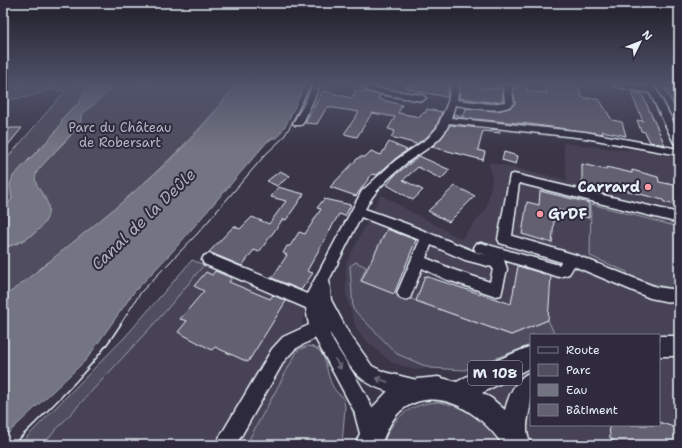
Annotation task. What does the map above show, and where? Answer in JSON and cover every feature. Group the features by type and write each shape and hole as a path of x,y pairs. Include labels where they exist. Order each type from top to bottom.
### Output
{"main road":[{"path":"660,346 679,346"},
{"name":"M 108","path":"459,393 508,366 530,356"},
{"name":"M 108","path":"516,442 514,419 517,404 523,392 530,384"},
{"path":"369,442 375,425 387,408 402,396 420,389 439,388 459,393 474,400 489,410 502,423 516,442"}],"street":[{"path":"298,123 306,106"},
{"path":"313,304 315,291 368,191 400,162 432,140 442,129 451,106"},
{"path":"488,106 507,106"},
{"path":"660,106 679,142"},
{"path":"446,120 585,135 679,152"},
{"path":"679,218 514,178 505,239 571,260 655,292 679,297"},
{"path":"357,212 395,223 470,257 484,261 497,257"},
{"path":"405,293 427,238"},
{"path":"481,248 497,257 559,271 564,270 571,260"},
{"path":"418,260 450,275 496,290 500,269 497,257"},
{"path":"209,260 313,304 327,326 366,372 391,383 420,389"},
{"path":"326,272 321,289 322,299 327,312 327,326 362,406 369,442"},
{"path":"225,445 282,350 291,341 327,326"}],"shaded area":[{"path":"563,143 627,150 634,149 679,158 679,445 532,445 529,439 496,402 464,370 430,368 415,370 391,362 357,331 346,295 346,264 380,196 381,195 461,239 486,209 492,181 489,162 567,180"},
{"path":"204,265 305,308 298,350 246,445 42,445 163,314"}],"green space":[{"name":"Parc du Château de Robersart","path":"52,106 75,106 62,119 62,123 52,136 28,160 11,190 12,199 3,208 3,163"},
{"name":"Parc du Château de Robersart","path":"92,106 218,106 184,145 156,173 96,224 3,298 3,248 25,240 42,225 48,211 36,187 35,179 37,172 41,165 73,133 81,115"},
{"path":"591,204 679,227 679,289 653,284 627,276 627,272 590,256"},
{"path":"192,260 204,265 163,314 42,445 19,445 125,337"},
{"path":"356,262 366,267 361,281 511,335 548,320 555,334 530,334 530,345 464,370 430,368 397,354 353,309 350,266"},
{"path":"308,346 316,348 321,353 331,384 343,397 345,407 342,445 246,445 298,350"},
{"path":"438,402 458,407 475,416 490,429 503,445 383,445 391,427 403,414 419,405"}],"water":[{"path":"76,106 92,106 81,115 81,121 76,129 36,174 36,183 48,205 48,214 45,221 34,234 18,243 3,248 3,208 12,199 10,185 13,176 52,136 60,126 62,119"},
{"name":"Canal de la Deûle","path":"220,106 295,106 287,123 277,138 273,138 267,142 172,252 134,292 86,360 3,438 3,298 121,203 182,148"}],"building":[{"path":"315,106 402,106 398,113 420,117 427,109 442,112 436,127 427,137 417,144 391,137 395,131 388,129 395,117 372,113 357,137 344,134 359,112 327,107 317,124 305,123"},
{"path":"512,106 603,106 612,120 622,122 626,136 602,131 603,134 529,124 453,117 454,114 464,116 466,108 495,111 510,108"},
{"path":"637,106 647,106 665,145 650,142 645,132 641,131 637,120 643,121"},
{"path":"674,106 679,106 679,115"},
{"path":"450,125 499,130 500,133 483,131 478,150 485,152 483,160 432,147 442,137"},
{"path":"10,128 22,128 3,151 3,133 7,132"},
{"path":"389,142 407,150 377,175 372,174 356,196 330,187 359,157 365,157 371,151 381,155"},
{"path":"504,152 518,156 516,164 502,160"},
{"path":"419,156 450,170 441,179 418,167 403,180 423,190 413,200 387,185 394,176"},
{"path":"582,164 607,170 606,167 632,173 632,170 658,177 659,182 679,186 679,206 664,202 663,200 609,186 609,190 582,184"},
{"path":"280,171 290,176 277,186 267,181"},
{"path":"455,186 475,196 449,222 428,211"},
{"path":"278,187 304,194 286,220 283,219 259,252 254,250 242,266 209,252 234,226 240,229 252,217 269,224 286,201 271,197"},
{"name":"GrDF","path":"540,191 589,203 589,218 555,209 552,243 522,234 527,202 539,205"},
{"path":"324,199 351,205 345,216 339,214 307,271 313,273 301,290 272,278 287,255 283,253 287,246 290,246 299,232 305,234 321,209 317,208"},
{"path":"387,229 416,240 394,294 361,281"},
{"path":"518,266 551,276 548,320 511,335 416,301 425,276 511,304"},
{"path":"215,271 232,278 229,282 270,299 273,295 286,301 248,362 215,347 212,350 178,332 187,321 180,319 204,291 194,286 206,272 212,275"},
{"path":"660,422 679,429 679,445 613,445 613,440 610,438 609,426 660,426"}],"tram line":[{"path":"120,325 141,292 198,233 265,155 283,138 303,106"},
{"path":"13,445 84,372 110,341 121,324"}],"place":[{"name":"Carrard","path":"648,187"},
{"name":"GrDF","path":"540,214"}]}
